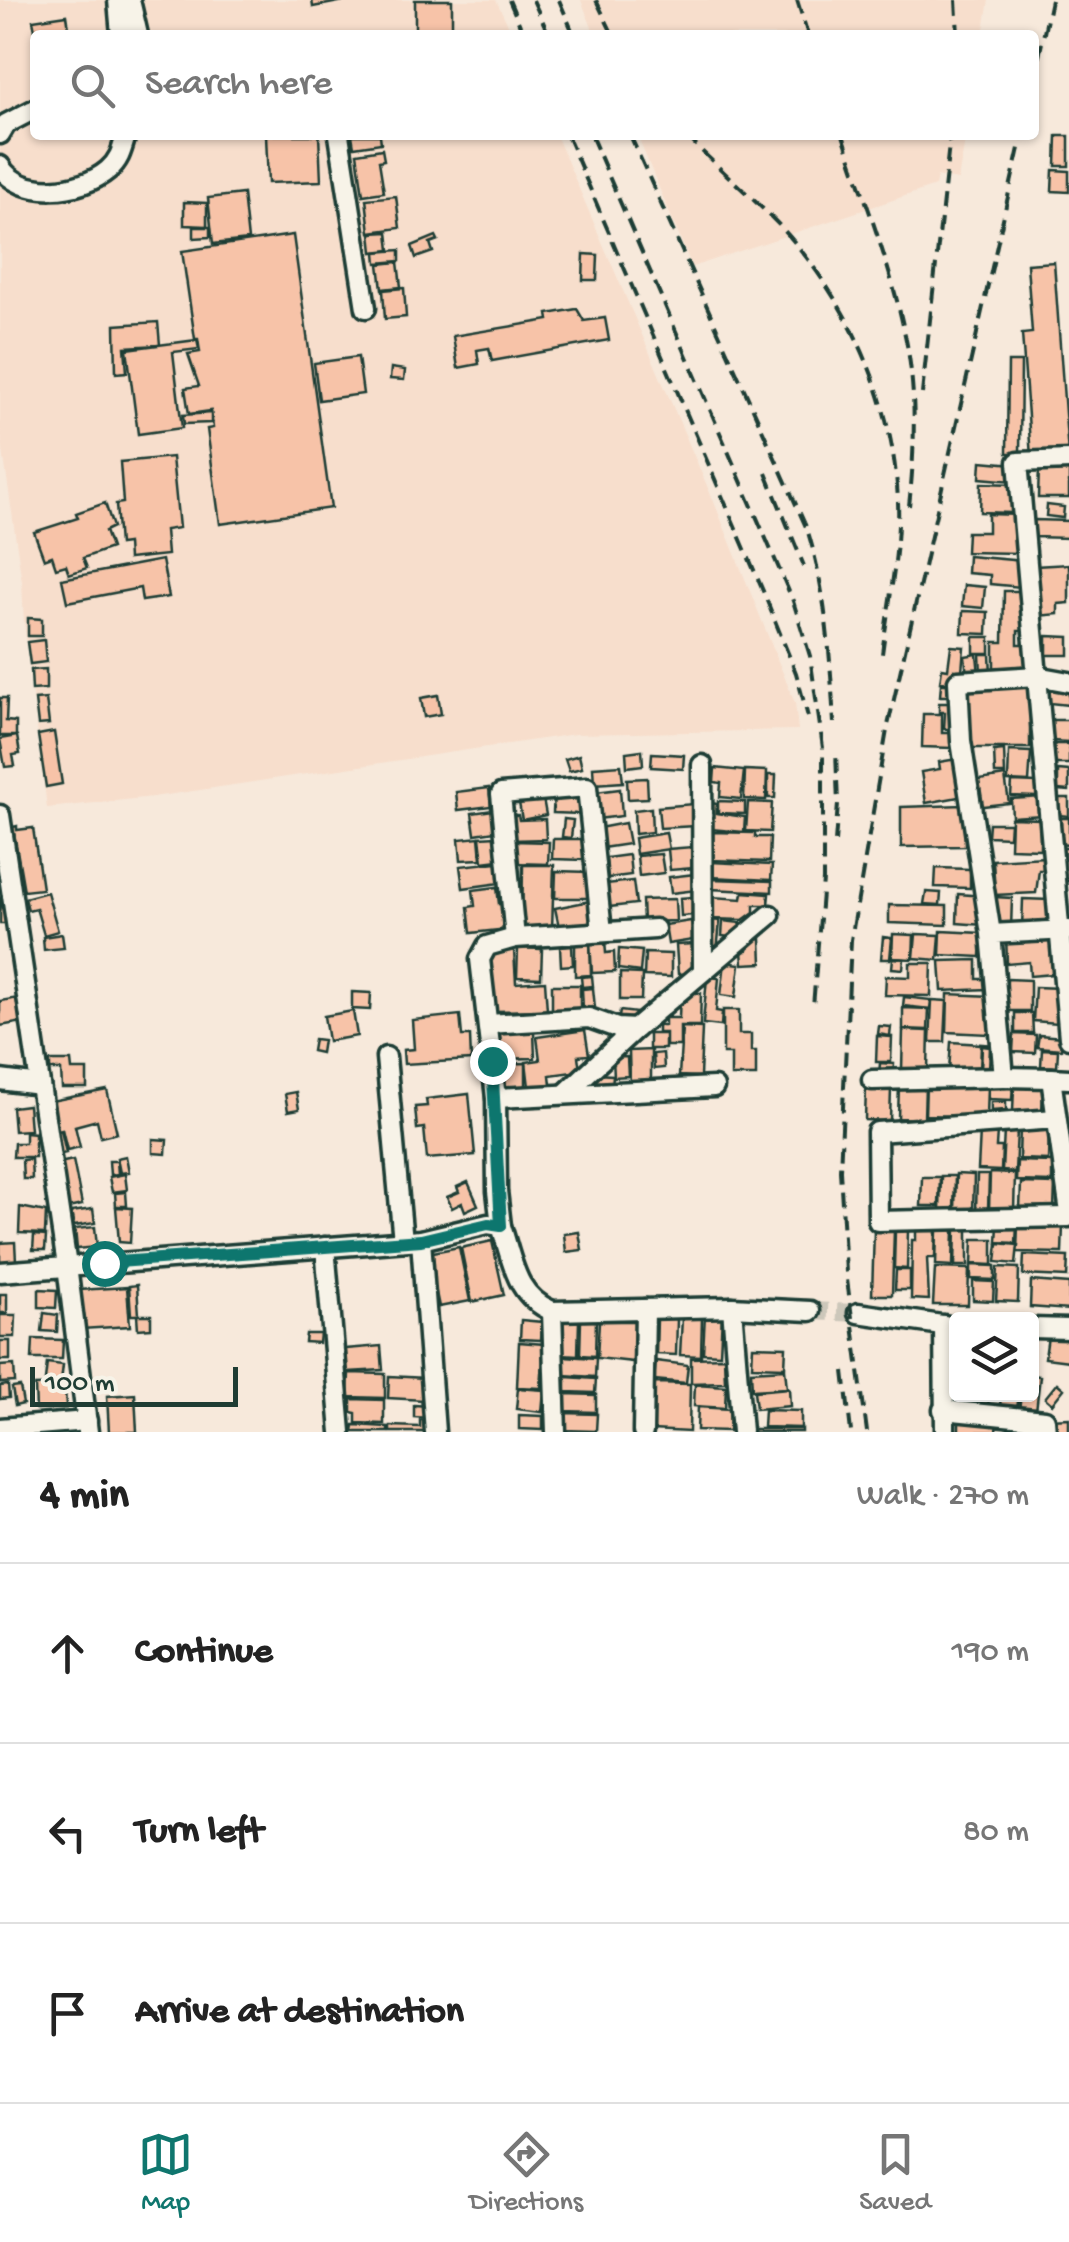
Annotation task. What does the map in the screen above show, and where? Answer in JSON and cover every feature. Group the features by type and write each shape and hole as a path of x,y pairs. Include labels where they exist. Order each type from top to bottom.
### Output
{"street":[{"path":"118,0 121,30"},
{"path":"130,0 137,30"},
{"path":"0,134 6,124 30,112"},
{"path":"0,166 15,182 33,189 93,180 120,156 125,140"},
{"path":"340,140 366,308"},
{"path":"1069,460 1018,462 1036,676 1065,930 1069,1038"},
{"path":"1004,1077 991,934 961,741 958,681 1036,676 1069,682"},
{"path":"702,765 703,971"},
{"path":"515,938 502,794 563,787 586,786 602,932"},
{"path":"0,815 87,1426 0,1428"},
{"path":"567,1092 770,915"},
{"path":"655,929 515,938 487,946 480,959 496,1098 501,1226 523,1291 533,1303 552,1311 732,1307 810,1311"},
{"path":"991,934 1065,930"},
{"path":"488,1024 589,1018 617,1028 635,1029"},
{"path":"386,1057 436,1432"},
{"path":"872,1080 1060,1078 1055,1119 1069,1206"},
{"path":"0,1080 40,1085"},
{"path":"496,1098 714,1087"},
{"path":"1055,1119 876,1132 878,1222 1069,1218"},
{"path":"0,1272 412,1241 488,1224 501,1226"},
{"path":"325,1247 342,1432"},
{"path":"732,1307 742,1432"},
{"path":"643,1432 645,1309"},
{"path":"552,1311 556,1432"},
{"path":"858,1313 949,1326"},
{"path":"1039,1328 1069,1329"},
{"path":"945,1432 949,1338"},
{"path":"943,1410 1045,1420 1046,1432"}],"shaded area":[{"path":"0,0 496,0 511,30 30,30 30,140 558,140 714,502 795,703 798,730 575,734 153,797 47,808 22,582 0,430"},
{"path":"581,0 989,0 984,30 593,30"},
{"path":"639,140 965,140 958,180 937,176 935,186 692,267"}],"building":[{"path":"312,0 349,0 313,7"},
{"path":"415,0 452,0 452,30 415,30"},
{"path":"67,15 69,30 35,30 33,20"},
{"path":"1057,136 1069,136 1069,166 1056,166"},
{"path":"266,140 319,140 321,181 268,183"},
{"path":"353,140 381,140 381,143 354,147"},
{"path":"382,149 384,160 379,161 384,192 363,195 357,153"},
{"path":"1053,170 1069,171 1069,192 1052,191"},
{"path":"243,194 248,240 213,244 208,198"},
{"path":"396,196 400,228 370,232 366,199"},
{"path":"184,202 207,203 207,226 184,225"},
{"path":"194,227 210,227 210,237 194,238"},
{"path":"388,232 390,250 373,252 371,233"},
{"path":"293,235 331,508 220,524 207,429 213,428 211,411 189,414 185,388 199,386 188,354 200,352 182,251"},
{"path":"436,236 438,240 430,243 433,252 416,258 412,246"},
{"path":"400,250 400,261 377,263 376,252"},
{"path":"584,254 598,255 597,280 583,280"},
{"path":"398,262 401,287 382,289 379,264"},
{"path":"1054,262 1068,455 1031,457 1022,334 1032,333 1027,264"},
{"path":"404,288 406,317 385,319 383,290"},
{"path":"577,309 584,321 605,318 609,340 492,361 489,348 477,350 479,364 458,368 453,336 549,320 548,314"},
{"path":"158,322 160,345 125,347 127,372 116,373 115,325"},
{"path":"197,340 199,349 173,352 182,428 138,434 127,349"},
{"path":"358,357 363,394 319,400 314,363"},
{"path":"1008,362 1021,362 1020,453 1007,453"},
{"path":"391,368 405,370 404,380 390,379"},
{"path":"211,413 211,423 184,424 183,415"},
{"path":"172,457 179,528 165,530 167,555 128,559 127,544 119,545 116,504 123,503 120,462"},
{"path":"981,461 1014,464 1013,481 980,478"},
{"path":"1039,467 1069,468 1069,498 1038,498"},
{"path":"981,483 1013,484 1012,513 980,512"},
{"path":"105,503 113,527 105,531 111,548 83,558 87,568 69,574 66,565 56,568 52,556 44,559 34,532 78,518 76,513"},
{"path":"1047,505 1064,507 1063,518 1046,516"},
{"path":"988,514 1020,515 1019,553 966,552 967,532 988,532"},
{"path":"1034,520 1069,521 1069,538 1033,537"},
{"path":"968,556 1023,561 1021,587 990,584 990,575 967,573"},
{"path":"162,560 169,597 142,601 140,588 67,602 62,579"},
{"path":"1069,564 1069,603 1058,604 1058,614 1038,616 1035,566"},
{"path":"964,585 985,587 983,608 962,606"},
{"path":"1004,591 1026,591 1026,631 1018,631 1018,644 1029,644 1029,673 994,673 994,642 1003,642"},
{"path":"963,611 988,612 987,634 962,633"},
{"path":"28,618 42,619 42,636 28,636"},
{"path":"1047,636 1069,637 1069,655 1047,655"},
{"path":"974,637 990,637 990,653 974,653"},
{"path":"44,640 46,662 30,664 27,642"},
{"path":"951,646 964,647 962,671 954,670 952,683 940,682 942,668 948,669"},
{"path":"977,654 979,675 967,676 965,656"},
{"path":"980,654 990,654 991,674 981,674"},
{"path":"46,669 46,689 32,690 31,670"},
{"path":"941,684 953,684 953,696 940,696"},
{"path":"967,686 1030,686 1030,748 966,748"},
{"path":"1050,687 1069,689 1069,705 1049,703"},
{"path":"438,695 441,714 424,717 421,698"},
{"path":"0,698 7,698 6,721 16,722 16,736 0,736"},
{"path":"46,699 49,724 38,725 35,700"},
{"path":"939,703 954,703 953,729 944,729 945,712 939,712"},
{"path":"923,714 942,714 942,733 952,733 952,748 922,747"},
{"path":"1052,720 1069,720 1069,742 1051,741"},
{"path":"54,732 62,784 46,787 38,735"},
{"path":"17,736 20,754 13,755 15,766 5,767 0,739"},
{"path":"1052,744 1069,744 1069,764 1052,764"},
{"path":"642,750 643,765 627,767 626,752"},
{"path":"1004,750 1005,774 995,774 994,751"},
{"path":"1009,751 1031,752 1029,782 1008,781"},
{"path":"652,753 684,755 683,769 651,767"},
{"path":"579,755 582,768 569,771 565,759"},
{"path":"957,759 964,796 926,803 921,772 940,769 939,762"},
{"path":"621,765 623,782 594,784 593,767"},
{"path":"715,768 744,771 741,799 720,797 721,783 714,782"},
{"path":"745,770 767,771 766,800 744,799"},
{"path":"1058,770 1069,771 1069,791 1058,790"},
{"path":"768,775 776,775 775,798 768,798"},
{"path":"1005,776 1009,803 983,806 979,780"},
{"path":"647,778 648,798 628,799 627,779"},
{"path":"1012,782 1037,783 1037,797 1011,796"},
{"path":"489,788 491,806 458,810 456,792"},
{"path":"620,789 622,816 597,819 595,792"},
{"path":"554,792 581,794 580,814 553,813"},
{"path":"542,793 546,815 522,820 518,797"},
{"path":"1042,797 1043,815 1012,817 1011,799"},
{"path":"1059,798 1069,798 1069,816 1058,815"},
{"path":"718,801 745,802 745,814 718,813"},
{"path":"748,802 772,803 770,832 746,831"},
{"path":"712,803 717,804 716,813 745,817 744,832 710,829"},
{"path":"693,804 695,826 660,828 658,807"},
{"path":"964,805 965,846 901,847 901,807"},
{"path":"651,808 652,832 635,834 634,810"},
{"path":"493,810 495,831 475,834 472,813"},
{"path":"510,815 518,815 519,820 545,819 546,839 511,840"},
{"path":"1011,818 1040,819 1040,849 1010,848"},
{"path":"1058,818 1069,818 1069,845 1057,844"},
{"path":"564,819 573,820 571,838 562,837"},
{"path":"625,823 629,844 602,848 599,828"},
{"path":"989,823 1010,823 1009,837 988,836"},
{"path":"17,826 17,830 33,828 42,889 24,891 13,827"},
{"path":"711,832 770,837 769,862 710,860"},
{"path":"666,833 669,849 636,854 634,838"},
{"path":"496,836 499,860 483,862 480,837"},
{"path":"479,837 481,859 461,860 459,839"},
{"path":"553,839 586,839 585,860 552,859"},
{"path":"513,841 549,842 548,864 512,863"},
{"path":"692,847 694,868 670,870 668,849"},
{"path":"1061,848 1069,848 1069,881 1060,881"},
{"path":"661,854 664,873 639,876 637,856"},
{"path":"629,855 631,875 608,878 606,858"},
{"path":"1045,857 1046,870 1039,870 1036,893 995,895 993,860"},
{"path":"497,862 500,883 463,888 460,866"},
{"path":"711,862 772,865 771,880 710,877"},
{"path":"523,865 554,865 552,930 522,930"},
{"path":"936,868 970,869 970,888 935,887"},
{"path":"556,871 590,872 589,898 555,898"},
{"path":"695,874 697,890 671,893 669,877"},
{"path":"711,879 772,881 772,892 710,889"},
{"path":"633,881 636,904 609,907 606,884"},
{"path":"497,887 499,904 505,903 508,929 471,933 468,907 475,906 473,890"},
{"path":"47,892 58,931 44,935 36,908 28,910 25,898"},
{"path":"743,892 769,894 768,905 754,905 754,912 743,920 711,919 712,897 742,899"},
{"path":"926,892 941,893 940,905 924,904"},
{"path":"958,894 984,896 983,925 957,923"},
{"path":"692,897 693,915 681,916 680,898"},
{"path":"994,897 1012,898 1011,929 993,928"},
{"path":"0,898 6,898 8,924 0,924"},
{"path":"675,899 676,921 643,922 642,900"},
{"path":"1023,899 1050,900 1049,929 1022,928"},
{"path":"590,901 594,921 559,927 555,908"},
{"path":"889,905 947,906 947,925 889,923"},
{"path":"711,920 720,921 717,952 708,951"},
{"path":"691,921 693,940 668,944 665,925"},
{"path":"723,921 741,923 739,938 722,936"},
{"path":"941,931 982,933 981,957 940,955"},
{"path":"1006,933 1050,936 1053,974 1030,976 1029,962 1007,964"},
{"path":"62,934 64,948 44,950 43,937"},
{"path":"893,934 914,935 913,959 892,958"},
{"path":"916,934 940,935 938,960 914,958"},
{"path":"883,937 892,938 890,959 881,959"},
{"path":"761,939 762,963 743,964 742,951 747,951 747,940"},
{"path":"590,940 591,975 575,976 575,941"},
{"path":"590,941 605,941 606,953 614,952 615,972 592,973"},
{"path":"694,944 696,973 678,974 676,945"},
{"path":"572,946 573,965 561,966 560,947"},
{"path":"518,948 542,949 541,978 517,977"},
{"path":"619,949 642,951 640,972 618,969"},
{"path":"514,950 516,983 545,981 547,1010 495,1011 490,952"},
{"path":"645,953 671,954 671,977 644,976"},
{"path":"893,958 904,959 903,969 892,968"},
{"path":"977,960 977,979 987,979 988,989 942,991 940,961"},
{"path":"725,962 740,964 736,997 721,995"},
{"path":"910,963 932,963 931,996 885,995 886,976 910,977"},
{"path":"620,973 642,974 641,1000 620,1000"},
{"path":"592,976 593,986 582,987 581,977"},
{"path":"707,977 719,978 716,1011 722,1012 721,1026 703,1024"},
{"path":"1007,979 1030,980 1030,1011 1006,1011"},
{"path":"552,985 580,985 580,1010 552,1010"},
{"path":"1035,987 1060,988 1058,1023 1033,1021"},
{"path":"593,988 595,1008 583,1009 582,989"},
{"path":"352,992 371,993 370,1010 352,1009"},
{"path":"680,992 701,993 700,1026 680,1026 680,1046 666,1046 666,1033 658,1033 658,1025 665,1025 665,1018 679,1018"},
{"path":"948,994 991,996 989,1034 947,1032"},
{"path":"904,997 931,1000 930,1009 903,1006"},
{"path":"19,998 23,1022 0,1026 0,1001"},
{"path":"932,1000 947,1001 945,1042 930,1042"},
{"path":"903,1008 929,1009 928,1030 903,1029"},
{"path":"723,1010 739,1010 739,1034 751,1034 756,1076 731,1076 731,1054 723,1054"},
{"path":"353,1011 357,1036 328,1041 324,1016"},
{"path":"620,1011 637,1013 635,1025 618,1023"},
{"path":"1015,1013 1032,1013 1033,1033 1015,1033"},
{"path":"460,1015 462,1036 470,1036 471,1060 404,1064 403,1050 414,1049 412,1020"},
{"path":"879,1026 891,1027 890,1036 878,1034"},
{"path":"682,1027 702,1028 700,1077 679,1076"},
{"path":"585,1030 589,1055 578,1056 580,1071 550,1075 551,1084 529,1087 526,1062 540,1060 537,1037"},
{"path":"903,1030 929,1031 928,1070 902,1070"},
{"path":"534,1032 535,1058 497,1059 497,1033"},
{"path":"649,1034 665,1034 665,1049 649,1049"},
{"path":"1014,1034 1036,1035 1035,1053 1013,1052"},
{"path":"1039,1035 1062,1037 1061,1049 1037,1047"},
{"path":"877,1036 892,1037 891,1062 876,1062"},
{"path":"314,1039 323,1040 321,1053 312,1051"},
{"path":"951,1042 997,1045 996,1060 990,1060 991,1046 981,1045 980,1072 949,1071"},
{"path":"982,1046 990,1047 989,1070 981,1070"},
{"path":"1042,1049 1058,1050 1057,1067 1041,1066"},
{"path":"651,1050 651,1089 630,1089 629,1051"},
{"path":"663,1053 664,1068 654,1069 653,1054"},
{"path":"627,1057 628,1076 614,1077 613,1058"},
{"path":"50,1061 71,1061 72,1070 87,1070 87,1088 62,1088 61,1070 50,1070"},
{"path":"526,1063 526,1091 501,1092 501,1064"},
{"path":"880,1063 894,1064 893,1076 879,1075"},
{"path":"594,1074 613,1075 612,1087 593,1086"},
{"path":"989,1081 1013,1082 1012,1100 988,1099"},
{"path":"926,1083 988,1085 987,1117 925,1115"},
{"path":"899,1084 925,1085 924,1119 898,1118"},
{"path":"1014,1086 1043,1087 1042,1113 1013,1112"},
{"path":"866,1087 891,1088 890,1121 865,1120"},
{"path":"107,1090 117,1133 101,1137 97,1120 75,1126 80,1147 67,1150 62,1129 53,1131 46,1102"},
{"path":"296,1092 299,1109 288,1111 285,1094"},
{"path":"469,1094 475,1155 427,1159 424,1128 417,1129 415,1107 427,1106 426,1099"},
{"path":"991,1102 1006,1102 1006,1110 991,1111"},
{"path":"28,1105 30,1130 14,1131 12,1107"},
{"path":"1020,1127 1049,1128 1048,1160 1019,1159"},
{"path":"61,1130 66,1153 57,1155 52,1133"},
{"path":"1004,1130 1017,1130 1015,1172 1002,1171"},
{"path":"980,1131 997,1132 996,1147 1002,1147 1001,1171 978,1170"},
{"path":"25,1132 35,1133 35,1157 13,1157 14,1143 25,1143"},
{"path":"153,1139 167,1140 166,1154 153,1153"},
{"path":"126,1156 129,1172 120,1173 117,1158"},
{"path":"31,1159 32,1179 23,1179 22,1160"},
{"path":"73,1160 82,1205 68,1208 59,1163"},
{"path":"109,1161 117,1161 118,1174 110,1175"},
{"path":"1017,1161 1052,1162 1052,1182 1016,1181"},
{"path":"990,1173 1015,1174 1014,1210 989,1209"},
{"path":"125,1174 127,1190 112,1192 109,1177"},
{"path":"956,1174 974,1175 973,1212 955,1211"},
{"path":"977,1175 989,1175 988,1210 976,1210"},
{"path":"941,1176 955,1176 954,1211 940,1211"},
{"path":"922,1177 940,1177 939,1206 921,1206"},
{"path":"468,1182 478,1205 465,1211 462,1203 452,1208 447,1197"},
{"path":"1021,1183 1055,1184 1054,1210 1020,1209"},
{"path":"126,1192 127,1206 116,1206 115,1193"},
{"path":"20,1207 46,1212 45,1234 19,1233"},
{"path":"116,1207 132,1208 130,1243 119,1242"},
{"path":"93,1209 95,1223 74,1226 71,1212"},
{"path":"1018,1224 1063,1225 1062,1253 1017,1252"},
{"path":"998,1225 1017,1225 1016,1243 997,1242"},
{"path":"95,1227 97,1247 77,1249 75,1229"},
{"path":"956,1228 968,1228 968,1266 955,1266"},
{"path":"874,1229 894,1230 892,1295 872,1295"},
{"path":"895,1229 908,1230 907,1269 894,1268"},
{"path":"937,1230 954,1230 953,1266 936,1265"},
{"path":"916,1231 936,1231 935,1258 927,1258 929,1300 911,1299 912,1240 916,1240"},
{"path":"579,1232 582,1250 566,1252 564,1234"},
{"path":"34,1235 46,1236 45,1250 33,1250"},
{"path":"973,1239 993,1239 993,1265 972,1264"},
{"path":"492,1241 504,1295 472,1302 461,1248"},
{"path":"15,1242 16,1261 0,1262 0,1243"},
{"path":"998,1243 1018,1245 1016,1264 996,1262"},
{"path":"459,1247 470,1301 439,1307 428,1253"},
{"path":"1024,1255 1068,1257 1067,1277 1023,1275"},
{"path":"971,1265 995,1266 995,1280 971,1279"},
{"path":"998,1267 1019,1268 1018,1302 996,1301"},
{"path":"935,1268 969,1269 968,1305 933,1305"},
{"path":"896,1270 910,1270 910,1290 895,1290"},
{"path":"973,1281 994,1282 993,1301 973,1300"},
{"path":"1031,1281 1069,1284 1069,1310 1030,1307"},
{"path":"137,1285 139,1315 131,1315 129,1286"},
{"path":"127,1287 130,1326 81,1329 79,1290"},
{"path":"39,1289 57,1290 56,1308 39,1307"},
{"path":"0,1294 7,1294 7,1313 0,1313"},
{"path":"44,1313 58,1315 57,1332 42,1331"},
{"path":"705,1313 722,1314 720,1354 703,1353"},
{"path":"0,1315 16,1315 15,1337 0,1337"},
{"path":"137,1315 151,1315 151,1328 138,1329"},
{"path":"657,1318 677,1319 676,1355 656,1354"},
{"path":"682,1318 702,1318 701,1356 680,1355"},
{"path":"521,1320 542,1322 541,1340 520,1339"},
{"path":"581,1320 596,1321 595,1356 580,1355"},
{"path":"562,1321 579,1321 578,1355 561,1354"},
{"path":"599,1321 635,1321 633,1362 597,1358"},
{"path":"306,1334 320,1334 319,1343 305,1342"},
{"path":"1048,1336 1069,1339 1069,1361 1045,1358"},
{"path":"33,1339 63,1340 62,1359 32,1359"},
{"path":"0,1341 10,1341 10,1360 0,1360"},
{"path":"519,1342 544,1344 541,1388 517,1387"},
{"path":"381,1346 383,1370 348,1372 346,1349"},
{"path":"753,1346 786,1347 785,1367 752,1366"},
{"path":"564,1356 596,1358 595,1377 563,1375"},
{"path":"724,1357 725,1382 691,1383 691,1358"},
{"path":"656,1361 688,1365 686,1383 654,1380"},
{"path":"47,1363 63,1365 61,1382 45,1380"},
{"path":"14,1365 15,1382 0,1383 0,1366"},
{"path":"785,1369 787,1388 752,1390 751,1371"},
{"path":"349,1373 385,1374 385,1398 348,1397"},
{"path":"389,1376 425,1378 424,1400 388,1398"},
{"path":"566,1377 596,1379 595,1393 566,1392"},
{"path":"655,1383 690,1384 689,1432 652,1430"},
{"path":"1057,1383 1064,1389 1052,1404 1045,1398"},
{"path":"695,1384 726,1386 725,1408 694,1406"},
{"path":"8,1385 9,1398 0,1399 0,1386"},
{"path":"65,1385 66,1408 36,1410 35,1386"},
{"path":"20,1387 23,1404 15,1406 12,1388"},
{"path":"518,1388 544,1390 542,1412 516,1409"},
{"path":"789,1388 790,1406 756,1409 754,1391"},
{"path":"135,1394 137,1432 109,1432 107,1396"},
{"path":"565,1394 596,1395 596,1412 564,1411"},
{"path":"351,1399 384,1400 384,1424 356,1423"},
{"path":"954,1402 988,1402 988,1408 954,1406"},
{"path":"1000,1402 1018,1402 1017,1409 1000,1407"},
{"path":"1020,1402 1037,1402 1036,1411 1019,1410"},
{"path":"414,1405 428,1406 428,1418 414,1417"},
{"path":"698,1407 730,1409 729,1431 697,1430"},
{"path":"764,1410 801,1411 801,1428 763,1427"},
{"path":"564,1413 597,1414 596,1431 564,1430"},
{"path":"519,1415 543,1416 543,1430 519,1429"},
{"path":"959,1418 997,1419 996,1432 959,1432"},
{"path":"1069,1418 1069,1432 1050,1432 1050,1419"},
{"path":"420,1420 430,1420 430,1432 390,1432 390,1426 420,1427"},
{"path":"354,1425 388,1427 388,1432 353,1432"},
{"path":"802,1429 802,1432 752,1432"}],"tunnel":[{"path":"810,1311 858,1313"}],"railway":[{"path":"509,0 522,30"},
{"path":"533,0 547,30"},
{"path":"559,0 572,30"},
{"path":"596,0 611,30"},
{"path":"797,0 806,30"},
{"path":"956,0 958,30"},
{"path":"1039,56 1051,0"},
{"path":"569,140 763,591 796,673 808,717"},
{"path":"593,140 793,601 810,656 823,748 823,880 813,1007"},
{"path":"632,140 807,529 823,601 834,723"},
{"path":"691,140 765,211 813,266 851,328 879,395 895,466 898,502 882,654"},
{"path":"845,140 885,259 909,356 914,421 909,506"},
{"path":"922,394 949,140"},
{"path":"867,1432 846,1272 840,1170 851,940 887,730 1021,140"},
{"path":"766,473 804,566"},
{"path":"835,842 836,752"},
{"path":"844,1371 851,1432"}],"route":[{"path":"104,1263 421,1240 488,1224 501,1226 492,1061"}]}
